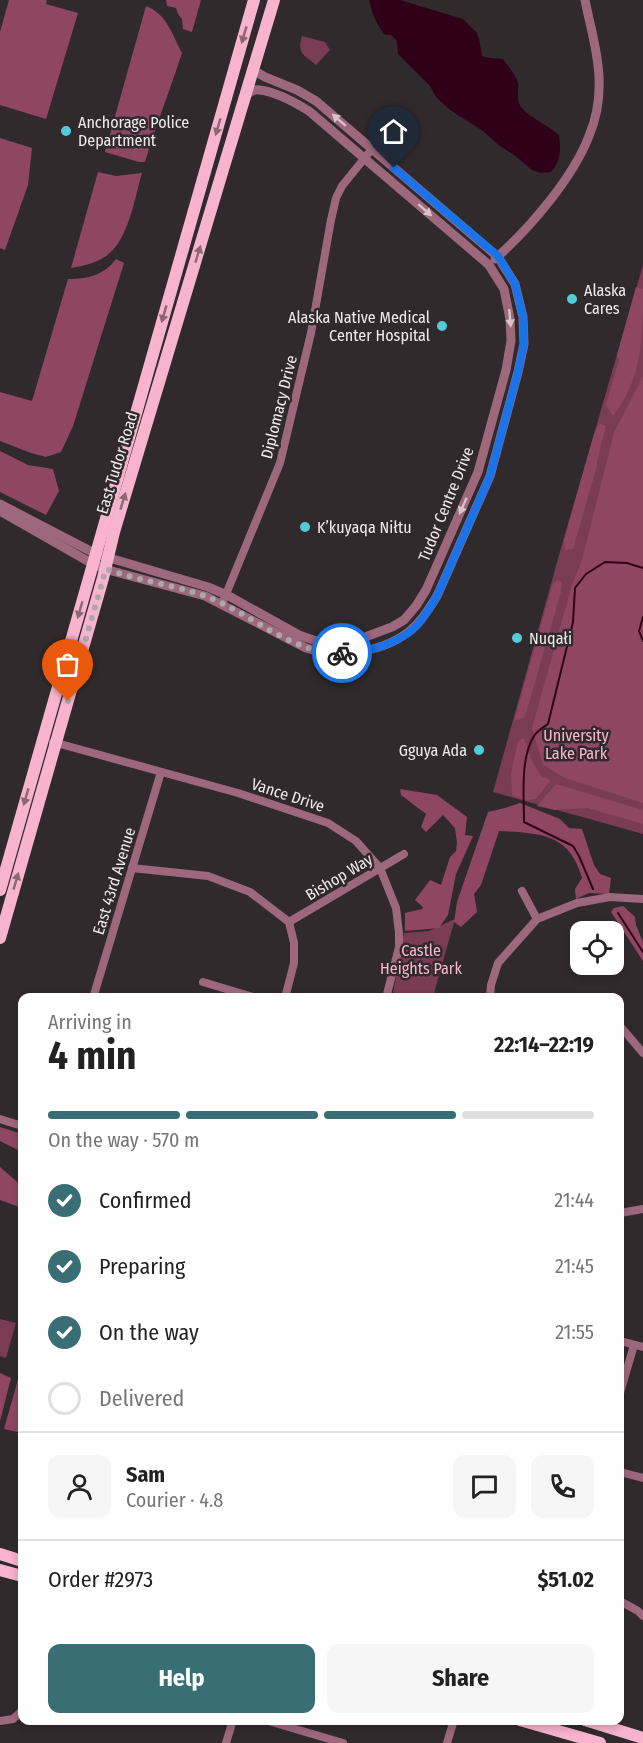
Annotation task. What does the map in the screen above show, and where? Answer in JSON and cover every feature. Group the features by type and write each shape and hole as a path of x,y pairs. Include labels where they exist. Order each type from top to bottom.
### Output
{"main road":[{"name":"East Tudor Road","path":"0,938 56,742 101,561 255,0"},
{"name":"East Tudor Road","path":"0,890 43,739 101,561 117,521 274,0"},
{"path":"0,1554 18,1560"},
{"path":"0,1570 18,1575"},
{"path":"537,1725 600,1743"},
{"path":"601,1725 643,1738"}],"street":[{"path":"489,265 515,241 561,185 590,135 597,109 599,78 585,0"},
{"name":"Tudor Centre Drive","path":"0,511 101,561 208,587 306,648 329,654 372,649 398,639 412,629 426,614 437,596 490,476 518,372 524,344 521,309 515,284 498,256 316,101 253,70"},
{"name":"Tudor Centre Drive","path":"224,599 298,635 331,644 348,643 390,628 404,620 426,590 478,472 506,370 511,341 510,318 504,289 489,265 309,111 292,101 260,90 253,90 246,95"},
{"name":"Diplomacy Drive","path":"224,599 280,463 309,342 336,198 342,186 372,149"},
{"name":"Tudor Centre Drive","path":"0,504 101,561"},
{"name":"Vance Drive","path":"43,739 238,793 328,823 356,841 380,868 396,908 399,947 387,993"},
{"name":"East 43rd Avenue","path":"94,993 161,772"},
{"name":"Bishop Way","path":"289,922 404,854"},
{"path":"132,868 208,876 250,891 289,922 294,943 294,963 286,993"},
{"path":"522,891 537,919"},
{"path":"490,993 498,963 537,919 577,903 610,897 643,899"},
{"path":"203,982 239,993"},
{"path":"624,1031 643,1053"},
{"path":"0,1119 18,1125"},
{"path":"624,1212 643,1209"},
{"path":"624,1342 643,1347"},
{"path":"624,1379 634,1345"},
{"path":"624,1473 643,1478"},
{"path":"624,1603 643,1616"},
{"path":"0,1721 13,1719 18,1715"},
{"path":"226,1743 231,1725"},
{"path":"283,1725 343,1743"},
{"path":"447,1743 452,1725"}],"green space":[{"path":"9,0 47,0 46,4 78,13 46,119 0,105 0,32"},
{"path":"166,0 201,0 192,32 183,29 182,19 176,8 167,6"},
{"path":"146,6 164,20 182,53 145,162 139,162 105,152"},
{"path":"302,36 325,42 330,50 316,65 301,50"},
{"path":"0,138 32,148 28,185 5,250 0,248"},
{"path":"98,172 116,176 142,173 129,220 119,243 103,258 71,268"},
{"path":"116,259 124,263 73,426 61,452 46,457 0,441 0,392 32,401 68,279 95,275 106,269"},
{"name":"University Lake Park","path":"643,265 643,834 493,792"},
{"path":"636,287 643,289 643,323 639,355 630,387 613,416 606,405"},
{"name":"University Lake Park","path":"643,376 643,803 565,778 543,765 532,728 572,585 582,560 614,433"},
{"path":"599,423 606,426 597,466 573,549 565,550 564,540"},
{"path":"0,451 28,465 53,469 59,491 46,515 0,492"},
{"path":"558,580 562,583 561,592 525,717 514,721 553,583"},
{"path":"524,738 532,761 541,776 550,781 536,799 527,800 512,796 511,773 518,741"},
{"path":"556,784 643,810 643,824 588,808 555,810 537,806"},
{"path":"400,789 437,795 467,817 465,835 473,836 456,874 448,915 439,928 405,931 405,913 422,909 423,907 415,900 430,880 441,885 450,857 456,851 455,828 443,815 426,832 421,827 426,814 401,795"},
{"path":"520,803 560,819 569,828 582,829 594,865 600,874 611,878 609,894 589,893 576,899 575,889 582,878 577,863 561,844 540,835 499,831 481,885 474,894 477,912 461,927 454,922 457,902 488,812"},
{"path":"623,906 635,917 643,942 643,961 624,932 624,921 617,921 611,912 614,908"},
{"name":"Castle Heights Park","path":"455,919 434,993 393,993 404,933 429,931"},
{"path":"0,1127 18,1133 18,1150 0,1141"},
{"path":"0,1167 18,1183 18,1207 0,1200"},
{"path":"0,1319 16,1323 6,1358 0,1356"},
{"path":"0,1373 11,1378 0,1421"},
{"path":"18,1379 18,1432 4,1429"}],"shaded area":[{"path":"369,0 400,0 463,19 476,32 482,56 503,59 514,74 518,83 518,98 521,107 559,135 560,155 551,172 541,173 532,170 483,131 450,110 436,97 430,86 398,54 397,41 382,31"}],"waterway":[{"path":"593,889 573,846 524,822 525,766 534,736 548,724 573,622 575,588 586,574 605,562 627,563 643,568"},
{"path":"643,617 639,631 643,641"},
{"path":"618,913 643,952"}],"way so far":[{"path":"68,701 106,569 206,596 306,648 329,654 342,653"}],"place":[{"name":"Anchorage Police Department","path":"66,131"},
{"name":"Alaska Cares","path":"572,299"},
{"name":"Alaska Native Medical Center Hospital","path":"442,326"},
{"name":"K’kuyaqa Niłtu","path":"305,527"},
{"name":"Nuqałi","path":"517,638"},
{"name":"Gguya Ada","path":"479,750"}],"route":[{"path":"342,653 372,649 398,639 412,629 426,614 437,596 490,476 524,344 520,300 515,284 498,256 394,168"}]}
